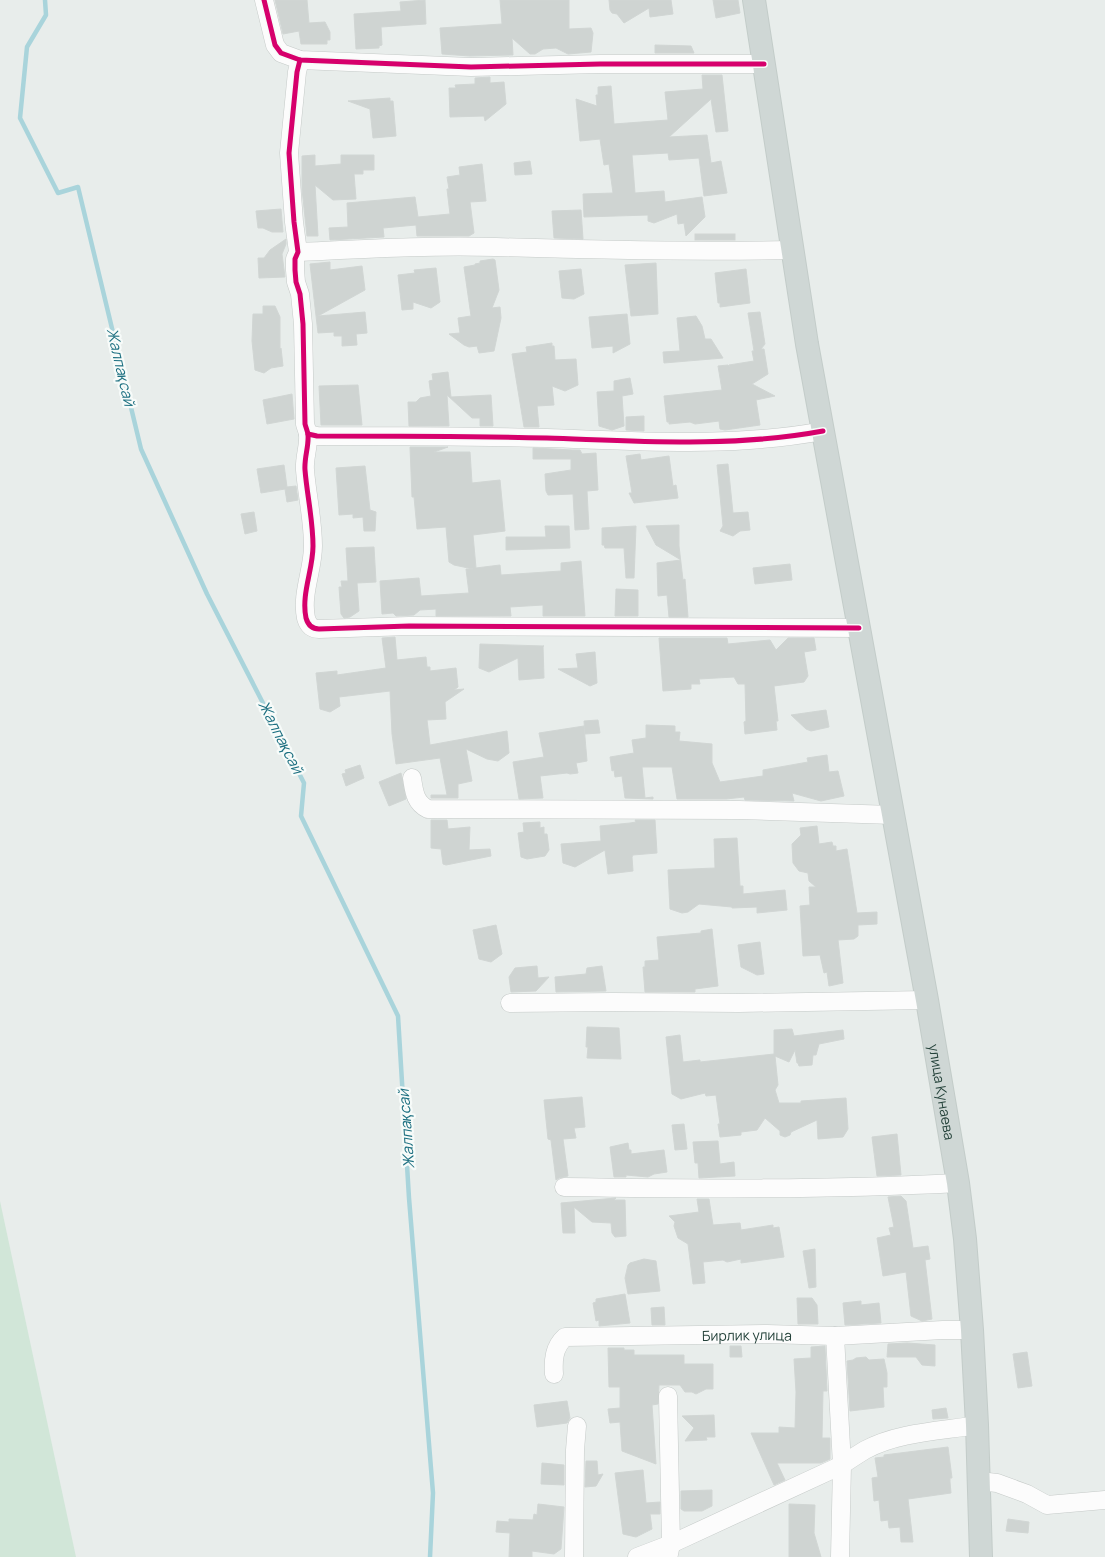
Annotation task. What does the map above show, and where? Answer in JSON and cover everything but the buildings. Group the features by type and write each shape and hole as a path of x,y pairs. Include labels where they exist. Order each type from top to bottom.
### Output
{"main road":[{"name":"улица Кунаева","path":"754,0 791,250 927,1000 958,1183 965,1239 978,1424 981,1557"}],"street":[{"path":"264,0 276,45 281,54 300,60 471,67 610,64 764,64"},
{"path":"300,60 297,72 289,153 298,252 295,259 295,270 300,294 302,324 305,424 308,434 305,467 313,546 312,570 306,591 305,605 306,618 309,625 314,629 409,626 859,628"},
{"path":"298,252 496,247 636,250 791,250"},
{"path":"308,434 317,436 544,438 661,442 786,438 823,431"},
{"path":"412,778 417,799 428,810 739,810 893,815"},
{"path":"510,1003 747,1003 927,1000"},
{"path":"564,1186 726,1190 958,1183"},
{"name":"Бирлик улица","path":"554,1374 553,1361 555,1352 558,1344 565,1337 767,1334 835,1336 972,1330"},
{"path":"835,1336 842,1465 840,1557"},
{"path":"668,1396 670,1551"},
{"path":"637,1557 670,1551 842,1465 865,1450 904,1437 978,1424"},
{"path":"574,1557 577,1426"},
{"path":"979,1481 997,1483 1027,1494 1047,1505 1105,1500"}],"green space":[{"path":"0,1201 76,1557 0,1557"}],"waterway":[{"name":"Жалпақсай","path":"45,0 46,15 27,47 20,118 58,193 78,187 141,449 207,594 304,783 301,816 398,1016 409,1198 433,1493 430,1557"}],"cycle path":[{"path":"264,0 275,45 281,53 300,60 471,67 600,64 764,64"},
{"path":"300,60 297,72 289,153 298,252 295,259 295,270 303,324 305,424 308,433 305,470 313,536 305,600 308,623 314,628 319,629 409,626 859,628"},
{"path":"308,434 317,436 490,437 685,442 754,440 823,431"}]}
